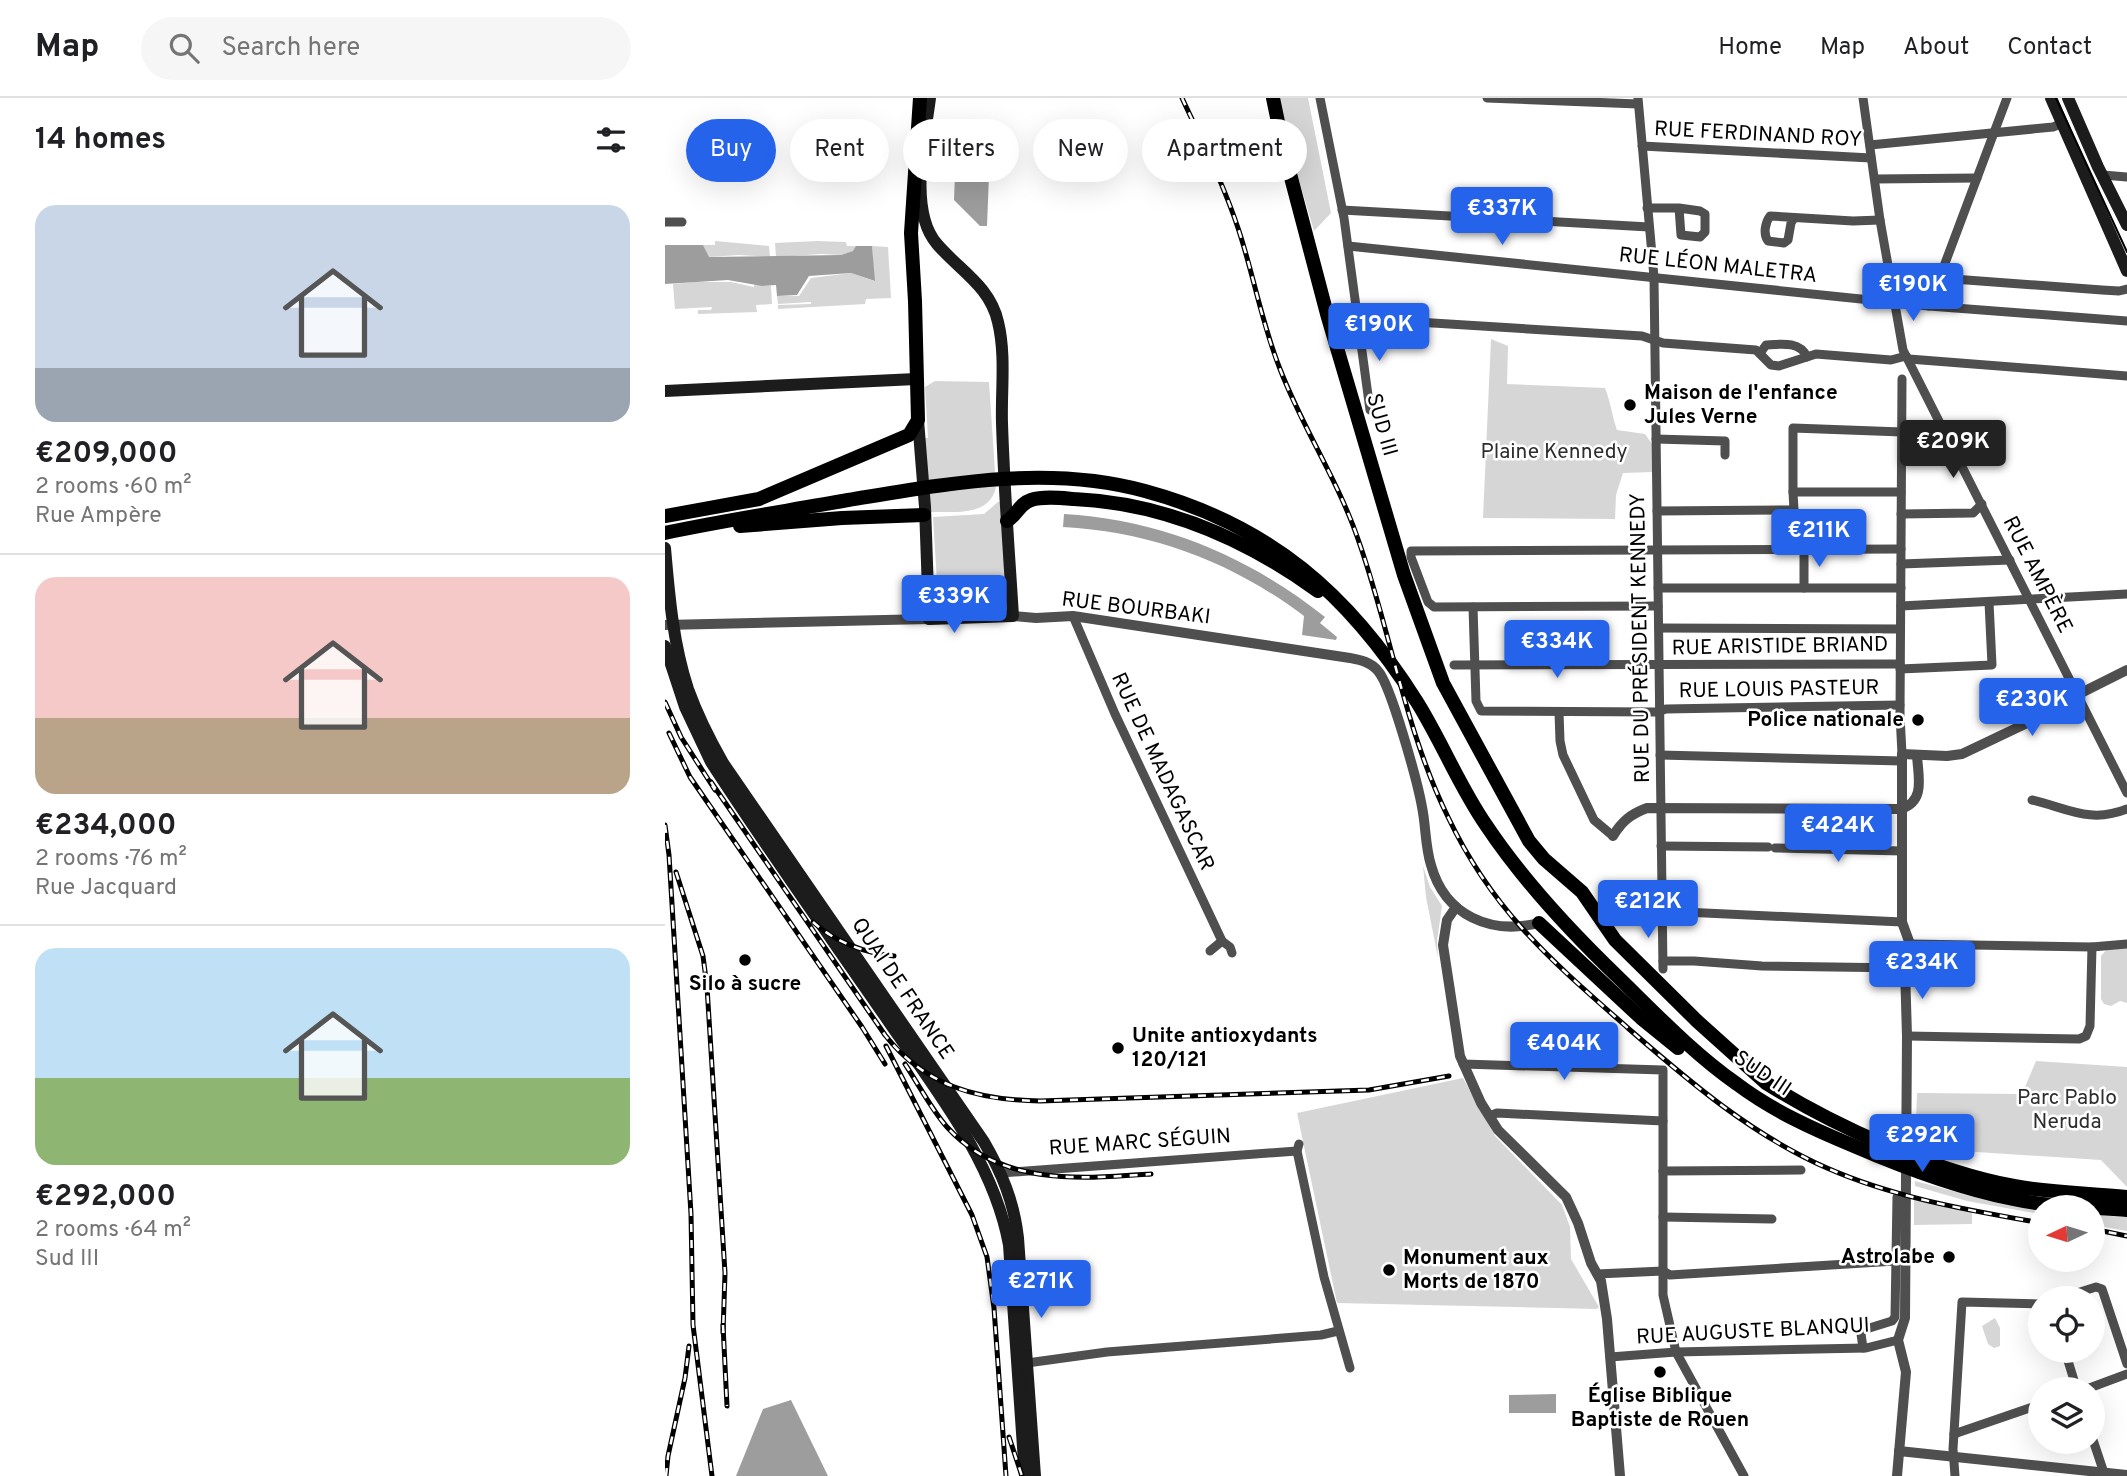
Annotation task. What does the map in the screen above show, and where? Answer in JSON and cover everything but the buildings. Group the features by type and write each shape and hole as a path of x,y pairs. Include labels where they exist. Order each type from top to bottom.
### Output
{"highway":[{"path":"665,516 759,499 909,435 918,420 911,233 920,98"},
{"path":"1265,98 1278,157 1308,258 1314,263"},
{"path":"1273,98 1284,151 1314,263"},
{"name":"SUD III","path":"1314,263 1404,575 1443,683 1529,841 1544,859 1581,892 1624,950 1766,1083 1843,1124 1922,1160 2017,1186 2127,1197"},
{"path":"665,533 976,480 1027,477 1102,482 1143,491 1197,508 1251,534 1302,567 1337,598 1375,639"},
{"path":"1007,521 1014,517 1023,503 1037,499 1086,499 1160,513 1208,528 1250,547 1290,572 1324,596 1375,639"},
{"path":"686,528 924,515"},
{"name":"SUD III","path":"1375,639 1418,704 1474,806 1547,906 1673,1031 1735,1084 1801,1123 1891,1162 1947,1182 2016,1200 2127,1210"},
{"path":"1535,924 1664,1037 1709,1070 1735,1084"}],"main road":[{"path":"930,98 922,183 923,216 935,242 975,280 993,306 1000,333 1013,616"},
{"path":"2051,98 2127,271"},
{"path":"2068,98 2127,225 2108,229"},
{"path":"665,391 916,379"},
{"path":"918,420 929,619"},
{"name":"QUAI DE FRANCE","path":"665,548 669,625 687,687 723,763 1001,1172 1016,1224 1035,1476"},
{"name":"RUE BOURBAKI","path":"929,619 1013,616"},
{"name":"QUAI DE FRANCE","path":"665,646 685,707 711,762 937,1095 978,1159 990,1183 1009,1245 1025,1476"},
{"path":"937,1095 951,1105 984,1155 1001,1172 993,1176 990,1183"}],"street":[{"path":"1320,98 1348,246 1370,410"},
{"path":"1487,98 1638,101"},
{"name":"RUE AMPÈRE","path":"1863,98 1894,302 1907,357 2127,793"},
{"path":"1929,306 2007,98"},
{"name":"RUE DU PRÉSIDENT KENNEDY","path":"1638,101 1654,277 1652,340 1658,550 1663,965 1694,961 1762,966 1905,968"},
{"path":"1870,145 2063,124"},
{"name":"RUE FERDINAND ROY","path":"1642,146 1871,158"},
{"path":"2103,175 2127,177"},
{"path":"1875,179 1977,178"},
{"path":"1647,208 1679,208"},
{"path":"1342,210 1649,227"},
{"path":"1794,218 1853,221 1880,219"},
{"path":"665,222 682,222"},
{"name":"RUE LÉON MALETRA","path":"1348,246 1929,306 2127,321"},
{"path":"1940,275 1952,279 2102,290 2127,289"},
{"path":"1358,321 1368,319 1488,329 1641,336 1663,343 1756,350 1761,352 1770,364 1779,366 1816,355 1891,360 1907,357 2127,376"},
{"path":"1761,352 1766,345 1798,346 1807,357"},
{"path":"1897,1476 1906,1372 1898,1340 1905,1318 1905,968 1910,944 1902,922 1902,379"},
{"path":"1804,588 1794,510 1793,428 1902,432 1940,423"},
{"path":"1656,439 1725,441 1725,455"},
{"path":"1794,492 1901,492"},
{"path":"1901,514 1973,513 1982,504"},
{"path":"1657,511 1794,510"},
{"path":"1658,606 1434,607 1427,602 1411,551 1901,549"},
{"path":"1901,564 2010,559"},
{"path":"1658,588 1901,589"},
{"path":"1901,606 2127,594"},
{"name":"RUE ARISTIDE BRIAND","path":"1454,665 1992,665 1989,602"},
{"path":"1473,607 1474,664"},
{"name":"RUE BOURBAKI","path":"1013,616 1073,616 1350,658 1373,666 1383,678 1418,789 1431,869 1456,908"},
{"name":"RUE DE MADAGASCAR","path":"1073,616 1115,714 1222,941 1230,947 1232,953"},
{"name":"RUE BOURBAKI","path":"669,625 929,619"},
{"path":"1659,628 1900,629"},
{"name":"RUE LOUIS PASTEUR","path":"1474,664 1475,701 1481,710 1660,712 1666,709 1900,705"},
{"path":"1660,755 1955,755 2127,670"},
{"path":"1559,712 1563,755 1594,820 1613,836 1621,823 1634,813 1647,808 1901,809 1912,805 1917,797 1917,755"},
{"path":"2032,800 2088,816 2115,814 2127,809"},
{"path":"1661,846 1902,850"},
{"path":"1535,924 1511,928 1487,924 1456,908 1447,920 1443,945 1463,1064 1497,1130 1566,1197 1602,1286 1619,1476"},
{"path":"1662,911 1902,922"},
{"path":"1215,952 1222,941"},
{"path":"1910,944 2092,947 2127,944"},
{"path":"1907,1036 2079,1039 2086,1036 2090,1026 2092,947"},
{"path":"1463,1064 1663,1070 1663,1295 1675,1352 1744,1476"},
{"path":"1489,1116 1497,1113 1663,1121"},
{"name":"RUE MARC SÉGUIN","path":"1001,1172 1298,1147 1324,1277 1338,1331"},
{"path":"1663,1171 1801,1170"},
{"path":"1863,1348 1863,1329 1892,1321 1895,1317 1897,1197"},
{"path":"1663,1217 1772,1219"},
{"path":"1597,1274 1663,1271 1670,1275 1896,1261"},
{"path":"2105,1298 2127,1364"},
{"path":"1955,1476 1954,1434 1962,1302 2028,1304"},
{"path":"1027,1363 1107,1352 1308,1336 1338,1331 1350,1368"},
{"name":"RUE AUGUSTE BLANQUI","path":"1610,1357 1675,1352 1863,1348 1898,1340"},
{"path":"2105,1382 2127,1374"},
{"path":"1954,1434 2028,1408"},
{"path":"1899,1451 2127,1475"},
{"path":"2098,1454 2104,1473"}],"green space":[{"path":"1279,98 1308,98 1331,213 1314,231 1300,182 1307,182 1307,119 1282,119"},
{"path":"715,241 769,246 770,257 708,257 703,245 715,245"},
{"path":"846,242 847,246 856,246 854,251 841,255 776,257 775,243"},
{"path":"872,246 888,247 891,298 866,299 865,304 778,309 778,305 811,304 778,304 777,296 799,296 811,278 851,273 874,281"},
{"path":"695,282 771,286 772,304 756,305 757,312 698,314 698,310 711,310 712,307 675,309 673,284"},
{"name":"Plaine Kennedy","path":"1491,339 1508,346 1507,384 1605,388 1617,430 1645,434 1652,444 1652,472 1623,473 1616,495 1615,519 1483,518"},
{"path":"935,381 989,382 996,487 986,504 969,511 928,512 924,438 928,438 925,387"},
{"path":"998,502 1003,502 1008,603 1000,610 947,611 938,598 933,517 984,514"},
{"path":"1423,866 1430,887 1442,906 1437,941 1438,958 1426,897"},
{"path":"2127,947 2127,1003 2120,1001 2111,1006 2104,1004 2101,999 2101,956 2108,948"},
{"name":"Parc Pablo Neruda","path":"2036,1061 2127,1067 2127,1187 2101,1160 1915,1148 1917,1093 2022,1094"},
{"path":"1463,1078 1495,1136 1562,1205 1570,1227 1571,1259 1599,1307 1597,1309 1337,1303 1297,1113"},
{"path":"1915,1181 2028,1208 2028,1212 1967,1201 1915,1186"},
{"path":"1914,1199 1972,1212 1972,1224 1914,1225"},
{"path":"2105,1216 2127,1217 2127,1231 2105,1227"},
{"path":"1995,1318 2000,1328 2000,1346 1994,1348 1988,1344 1982,1326"}],"shaded area":[{"path":"955,182 989,182 987,226 980,226 954,200"},
{"path":"665,245 703,245 709,257 841,255 853,251 856,246 872,246 875,281 851,273 809,276 797,295 777,296 776,285 762,286 728,280 665,284"},
{"path":"1064,514 1135,524 1169,533 1234,559 1296,595 1325,617 1320,623 1337,637 1336,640 1302,635 1304,616 1249,580 1220,565 1160,543 1128,535 1063,527"},
{"path":"1556,1394 1556,1413 1509,1413 1509,1395"},
{"path":"791,1400 828,1476 736,1476 763,1409"}],"tram line":[{"path":"2056,98 2127,252"}],"railway":[{"path":"1182,98 1233,214 1280,369 1351,520 1370,576 1409,716 1433,784 1466,851 1505,908 1550,958 1601,1005 1699,1088 1773,1140 1827,1168 1879,1187 1932,1202 2028,1221"},
{"path":"665,702 681,737 715,790"},
{"path":"669,733 690,777 885,1064"},
{"path":"711,782 885,1035 917,1067 954,1087 995,1097 1040,1101 1369,1090 1449,1076"},
{"path":"665,825 691,1214 693,1325 712,1476"},
{"path":"676,872 703,956 707,987 725,1273 723,1333"},
{"path":"813,922 851,945 894,956"},
{"path":"886,1046 972,1215 987,1257 994,1308 1006,1476"},
{"path":"905,1064 947,1127 968,1146 991,1160 1016,1169 1069,1177 1151,1174"},
{"path":"2105,1231 2127,1236"},
{"path":"723,1325 727,1406"},
{"path":"666,1476 689,1346"},
{"path":"1009,1437 1022,1476"}],"place":[{"name":"Maison de l'enfance Jules Verne","path":"1630,405"},
{"name":"Police nationale","path":"1918,720"},
{"name":"Silo à sucre","path":"745,960"},
{"name":"Unite antioxydants 120/121","path":"1118,1048"},
{"name":"Astrolabe","path":"1949,1257"},
{"name":"Monument aux Morts de 1870","path":"1389,1270"},
{"name":"Église Biblique Baptiste de Rouen","path":"1660,1372"}]}
